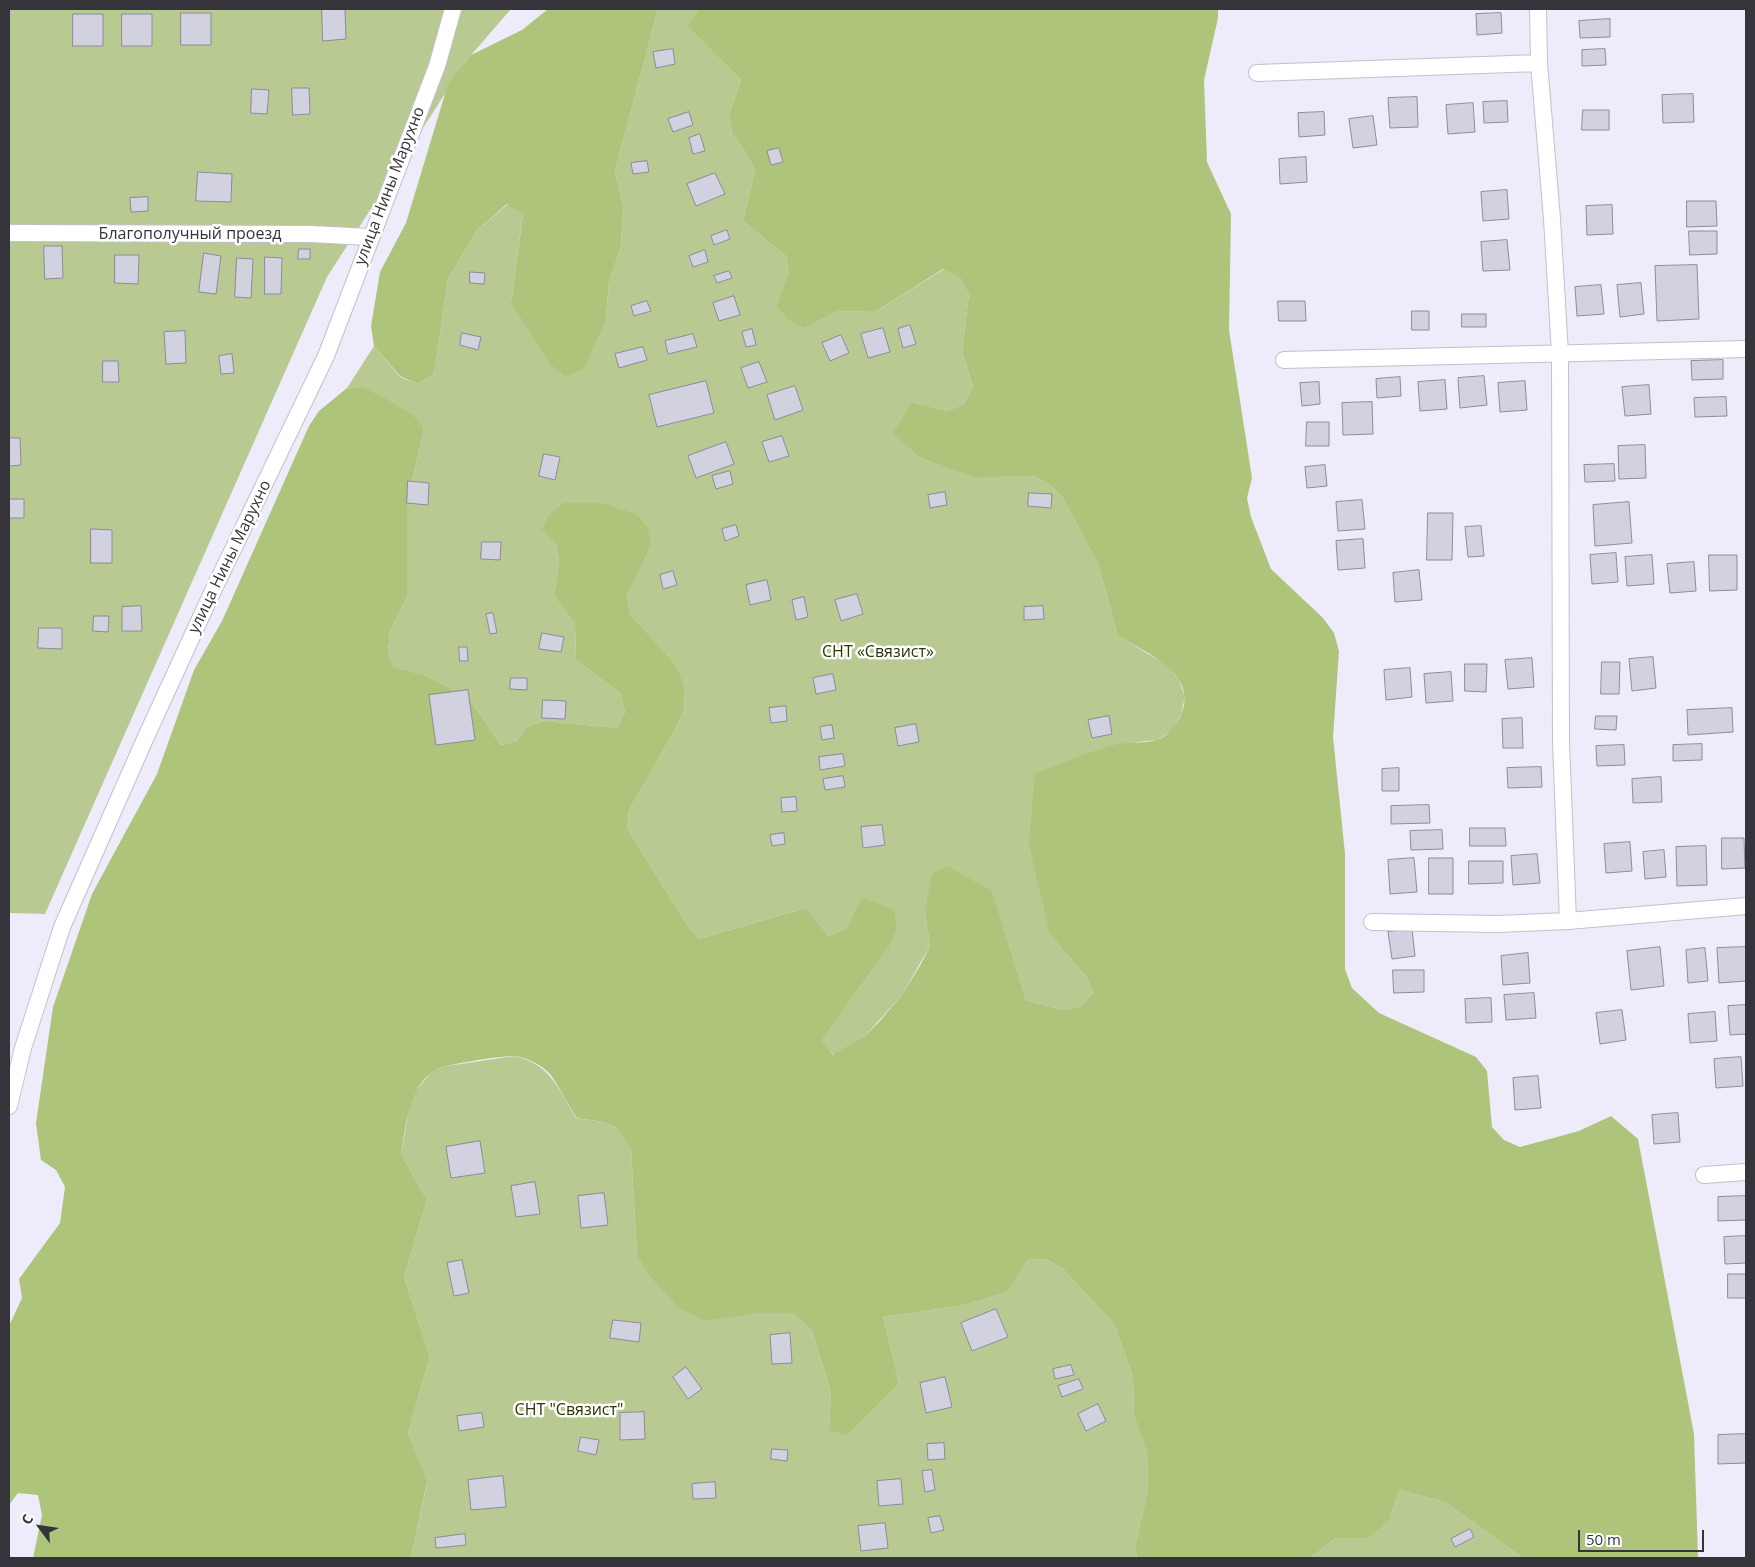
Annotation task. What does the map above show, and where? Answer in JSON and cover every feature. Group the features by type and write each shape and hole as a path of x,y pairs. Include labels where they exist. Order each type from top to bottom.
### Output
{"street":[{"name":"улица Нины Марухно","path":"9,1106 23,1048 62,927 198,622 326,356 437,66 453,9"},
{"path":"1538,9 1539,63 1552,219 1560,354 1561,742 1568,921"},
{"path":"1257,74 1539,63"},
{"name":"Благополучный проезд","path":"9,233 310,234 370,237"},
{"path":"1284,360 1746,349"},
{"path":"1372,922 1497,924 1568,921 1746,906"},
{"path":"1704,1175 1746,1172"}],"green space":[{"path":"9,9 511,9 466,61 327,277 45,914 9,913"},
{"path":"548,9 658,9 615,171 623,207 621,247 609,282 606,319 583,370 565,376 551,365 511,303 523,214 507,204 477,230 448,279 434,374 418,384 400,376 374,346 371,326 380,272 406,223 448,84 471,55 522,30"},
{"name":"СНТ «Связист»","path":"658,9 699,9 689,26 741,80 729,115 732,134 755,170 743,221 786,256 805,328 838,311 875,312 944,269 960,278 969,295 962,351 973,387 964,404 947,411 912,402 921,458 975,476 1034,476 1050,485 1063,498 1098,564 1118,636 1167,665 1179,680 1185,697 1181,714 1172,731 1157,740 1119,744 1050,935 1086,976 1093,993 1080,1007 1063,1010 1026,1000 992,892 925,911 930,946 902,995 866,1035 834,1055 820,1042 888,948 847,929 829,936 806,908 699,939 687,925 627,828 629,810 677,726 684,709 685,690 669,657 630,616 627,596 651,546 556,544 559,562 554,596 575,624 576,660 620,693 625,712 617,728 544,721 527,727 517,741 501,745 470,700 428,676 393,669 388,651 390,631 407,597 407,503 424,429 364,388 347,388 374,346 400,377 418,384 434,374 448,279 477,230 508,204 523,213 511,303 606,319 609,282 621,247 623,207 615,171"},
{"path":"699,9 1218,9 1218,18 1204,80 1207,162 1231,214 1229,330 1252,478 1247,498 1251,517 1271,569 1323,618 1334,633 1339,651 1333,737 1345,854 1345,969 1352,988 1379,1013 1476,1057 1487,1071 1492,1127 1504,1140 1520,1147 1579,1131 1611,1116 1638,1139 1694,1434 1698,1558 1523,1558 1445,1502 1399,1490 1389,1521 1369,1538 1336,1538 1310,1558 1137,1558 1135,1547 1148,1489 1147,1451 1134,1416 1133,1377 1114,1324 1063,1269 1046,1259 1028,1260 1006,1292 964,1305 883,1317 899,1383 846,1435 829,1430 831,1392 812,1331 794,1313 755,1313 704,1321 679,1308 649,1275 637,1255 631,1149 615,1127 603,1122 577,1118 556,1082 542,1067 524,1058 509,1056 459,1063 433,1071 418,1088 407,1120 401,1154 427,1200 404,1277 430,1357 408,1433 427,1482 411,1558 33,1558 42,1515 38,1495 18,1493 9,1505 9,1326 22,1298 19,1279 60,1223 65,1187 56,1170 41,1160 36,1123 53,1007 92,894 157,774 194,670 222,621 309,426 319,411 347,388 364,388 381,396 413,415 424,429 407,503 407,597 390,631 388,651 393,668 428,676 470,700 501,745 517,741 527,727 544,721 617,728 625,712 620,693 576,660 575,624 554,596 559,562 556,544 542,529 550,514 564,503 601,503 636,514 648,528 651,546 627,596 630,615 669,657 679,673 685,690 684,709 677,726 629,810 627,828 687,925 699,939 806,908 829,936 847,929 862,897 894,910 897,929 888,948 821,1041 833,1055 866,1035 879,1022 902,995 921,964 930,946 925,911 932,874 947,866 992,891 1026,1000 1063,1010 1080,1007 1093,993 1086,976 1050,935 1029,844 1035,773 1108,747 1123,743 1151,741 1164,737 1180,717 1185,702 1183,689 1177,677 1168,667 1118,636 1098,564 1063,498 1050,485 1034,476 975,477 921,458 893,433 912,402 947,411 964,404 973,387 962,351 969,295 960,278 943,269 875,312 838,311 805,328 789,320 777,306 789,273 786,256 743,221 755,170 732,134 729,115 741,80 688,26"},
{"name":"СНТ \"Связист\"","path":"514,1056 526,1060 545,1071 576,1118 603,1122 615,1127 631,1149 637,1255 755,1313 795,1313 812,1331 831,1392 829,1430 899,1383 883,1317 964,1305 1005,1292 1028,1260 1046,1259 1063,1269 1114,1324 1133,1377 1134,1416 1147,1450 1148,1489 1135,1547 1137,1558 411,1558 427,1483 408,1433 430,1357 404,1277 427,1200 401,1154 410,1103 416,1091 433,1070 447,1066"},
{"path":"1399,1490 1445,1502 1523,1558 1310,1558 1336,1538 1369,1538 1389,1521"}],"building":[{"path":"322,9 345,9 346,39 323,41"},
{"path":"181,13 211,13 211,45 181,45"},
{"path":"1501,13 1502,33 1477,35 1476,14"},
{"path":"73,14 103,14 103,46 73,46"},
{"path":"122,14 152,14 152,46 122,46"},
{"path":"1610,19 1610,37 1580,38 1579,21"},
{"path":"673,49 675,64 656,68 653,52"},
{"path":"1605,49 1606,65 1582,66 1582,50"},
{"path":"292,88 309,88 310,114 293,115"},
{"path":"252,89 269,90 267,114 251,113"},
{"path":"1693,94 1694,122 1663,123 1662,95"},
{"path":"1417,97 1418,127 1390,128 1388,98"},
{"path":"1507,101 1508,122 1484,123 1483,102"},
{"path":"1473,103 1475,132 1448,134 1446,105"},
{"path":"1583,110 1609,110 1609,130 1582,130"},
{"path":"689,112 693,125 673,132 668,119"},
{"path":"1324,112 1325,135 1299,137 1298,113"},
{"path":"1373,116 1377,145 1353,148 1349,119"},
{"path":"700,134 705,151 693,154 689,138"},
{"path":"779,148 783,162 771,165 767,151"},
{"path":"1306,157 1307,182 1280,184 1279,159"},
{"path":"647,161 649,172 633,174 631,163"},
{"path":"198,172 232,174 231,202 196,201"},
{"path":"715,173 725,194 696,206 687,184"},
{"path":"1507,190 1509,219 1483,221 1481,192"},
{"path":"148,197 148,211 131,212 130,198"},
{"path":"1687,201 1716,201 1717,226 1687,227"},
{"path":"1612,205 1613,234 1587,235 1586,206"},
{"path":"727,230 730,239 714,245 711,236"},
{"path":"1689,231 1717,231 1717,254 1690,255"},
{"path":"1507,240 1510,270 1483,271 1481,242"},
{"path":"44,246 62,246 63,278 45,279"},
{"path":"299,249 310,249 310,259 298,259"},
{"path":"705,250 708,262 693,267 689,256"},
{"path":"204,253 221,256 216,294 199,292"},
{"path":"115,255 139,255 138,284 115,283"},
{"path":"265,257 282,258 281,294 265,294"},
{"path":"237,258 253,259 251,298 235,297"},
{"path":"1697,265 1699,319 1657,321 1655,266"},
{"path":"729,271 732,278 717,283 714,276"},
{"path":"470,272 485,273 484,284 470,283"},
{"path":"1641,283 1644,314 1620,317 1617,285"},
{"path":"1601,285 1604,314 1577,316 1575,287"},
{"path":"734,296 740,315 719,321 713,303"},
{"path":"647,301 651,311 634,316 631,306"},
{"path":"1278,301 1305,301 1306,321 1279,321"},
{"path":"1412,311 1429,311 1429,330 1412,330"},
{"path":"1462,314 1486,314 1486,327 1462,327"},
{"path":"910,325 916,344 903,348 898,329"},
{"path":"883,328 890,352 868,358 861,334"},
{"path":"752,329 756,345 746,347 742,332"},
{"path":"185,331 186,363 166,364 164,332"},
{"path":"462,333 481,337 478,350 460,345"},
{"path":"693,334 697,347 668,354 665,341"},
{"path":"841,335 849,353 830,361 822,343"},
{"path":"643,347 647,360 619,368 615,354"},
{"path":"232,354 234,373 221,374 219,356"},
{"path":"1723,360 1723,379 1692,380 1691,361"},
{"path":"103,361 118,361 119,382 103,382"},
{"path":"759,362 767,382 748,388 741,368"},
{"path":"1484,376 1487,405 1460,408 1458,378"},
{"path":"1400,377 1401,396 1377,398 1376,379"},
{"path":"1445,380 1447,409 1420,411 1418,382"},
{"path":"706,381 714,413 657,427 649,395"},
{"path":"1525,381 1527,410 1500,412 1498,383"},
{"path":"1319,382 1320,404 1302,406 1300,383"},
{"path":"1649,385 1651,414 1625,416 1622,387"},
{"path":"795,386 803,410 775,420 767,395"},
{"path":"1726,397 1727,416 1695,417 1694,398"},
{"path":"1372,402 1373,434 1343,435 1342,403"},
{"path":"1307,422 1329,422 1329,446 1306,446"},
{"path":"782,436 789,456 769,462 762,442"},
{"path":"9,438 20,438 21,465 9,466"},
{"path":"726,442 734,464 696,478 688,456"},
{"path":"1645,445 1646,478 1619,479 1618,446"},
{"path":"544,454 560,457 555,480 539,476"},
{"path":"1614,464 1615,481 1585,482 1584,465"},
{"path":"1325,465 1327,486 1307,488 1305,467"},
{"path":"730,471 733,484 716,489 712,476"},
{"path":"408,481 429,483 428,505 407,503"},
{"path":"945,492 947,505 930,508 928,495"},
{"path":"1029,493 1052,494 1051,508 1028,506"},
{"path":"9,499 24,499 24,518 9,518"},
{"path":"1362,500 1365,529 1338,531 1336,502"},
{"path":"1629,502 1632,543 1595,546 1593,505"},
{"path":"1428,513 1453,513 1452,560 1427,560"},
{"path":"736,525 739,536 725,541 722,529"},
{"path":"1481,526 1484,556 1468,557 1465,527"},
{"path":"91,529 112,530 112,563 91,563"},
{"path":"1363,539 1365,568 1338,570 1336,541"},
{"path":"482,542 501,542 500,560 481,559"},
{"path":"1616,553 1618,582 1592,584 1590,555"},
{"path":"1652,555 1654,584 1627,586 1625,557"},
{"path":"1709,555 1737,555 1737,590 1710,591"},
{"path":"1694,562 1696,591 1670,593 1667,564"},
{"path":"1419,570 1422,600 1395,602 1393,573"},
{"path":"673,571 677,585 663,589 660,575"},
{"path":"767,580 771,600 750,605 746,585"},
{"path":"857,594 863,614 841,621 835,600"},
{"path":"804,597 808,617 796,620 792,600"},
{"path":"141,606 142,631 122,631 122,607"},
{"path":"1043,606 1044,619 1024,620 1024,607"},
{"path":"493,613 497,633 490,634 486,614"},
{"path":"94,616 109,616 108,632 93,631"},
{"path":"39,628 62,628 62,649 38,648"},
{"path":"542,633 564,637 561,652 539,649"},
{"path":"459,647 467,647 468,661 460,661"},
{"path":"1653,657 1656,688 1632,691 1629,659"},
{"path":"1532,658 1534,687 1508,689 1505,660"},
{"path":"1602,662 1620,662 1619,694 1601,694"},
{"path":"1465,664 1487,664 1486,692 1465,691"},
{"path":"1410,668 1412,697 1386,700 1384,670"},
{"path":"1451,672 1453,701 1426,703 1424,674"},
{"path":"833,674 836,690 816,694 813,678"},
{"path":"511,678 527,678 527,690 510,689"},
{"path":"468,690 475,740 436,745 429,695"},
{"path":"543,700 566,701 565,719 542,718"},
{"path":"786,706 787,721 771,723 769,708"},
{"path":"1732,708 1733,732 1688,735 1687,710"},
{"path":"1109,716 1112,734 1092,738 1088,720"},
{"path":"1596,716 1617,716 1616,730 1595,729"},
{"path":"1522,718 1523,748 1503,748 1502,719"},
{"path":"916,724 919,742 898,746 895,728"},
{"path":"832,725 834,738 822,740 820,727"},
{"path":"1702,744 1702,760 1673,761 1673,745"},
{"path":"1624,745 1625,765 1597,766 1596,746"},
{"path":"843,754 845,766 820,770 819,757"},
{"path":"1541,767 1542,787 1508,788 1507,768"},
{"path":"1399,768 1399,791 1382,791 1382,769"},
{"path":"843,776 845,787 825,790 823,779"},
{"path":"1661,777 1662,802 1633,803 1632,779"},
{"path":"796,797 797,811 782,812 781,798"},
{"path":"1429,805 1430,823 1391,824 1391,806"},
{"path":"882,825 885,845 863,848 861,827"},
{"path":"1470,828 1505,828 1506,846 1470,846"},
{"path":"1442,830 1443,849 1411,850 1410,831"},
{"path":"784,833 785,844 772,846 770,835"},
{"path":"1722,838 1744,838 1745,868 1722,869"},
{"path":"1630,842 1632,871 1606,873 1604,844"},
{"path":"1706,846 1707,885 1677,886 1676,847"},
{"path":"1664,850 1666,877 1645,879 1643,852"},
{"path":"1537,854 1540,883 1513,885 1511,856"},
{"path":"1414,858 1417,892 1390,894 1388,860"},
{"path":"1429,858 1453,858 1453,894 1429,894"},
{"path":"1469,861 1503,861 1503,883 1469,884"},
{"path":"1412,929 1415,956 1392,959 1388,932"},
{"path":"1660,947 1664,986 1631,990 1627,951"},
{"path":"1746,947 1746,981 1719,983 1717,948"},
{"path":"1705,948 1708,981 1688,983 1686,950"},
{"path":"1528,953 1530,983 1503,985 1501,956"},
{"path":"1393,970 1424,970 1424,992 1394,993"},
{"path":"1534,993 1536,1018 1506,1020 1504,995"},
{"path":"1491,998 1492,1022 1466,1023 1465,999"},
{"path":"1746,1005 1746,1034 1730,1035 1728,1006"},
{"path":"1622,1010 1626,1040 1600,1044 1596,1013"},
{"path":"1715,1012 1717,1041 1690,1043 1688,1014"},
{"path":"1741,1057 1743,1086 1716,1088 1714,1059"},
{"path":"1538,1076 1541,1108 1515,1110 1513,1078"},
{"path":"1678,1113 1680,1142 1654,1144 1652,1115"},
{"path":"480,1141 485,1173 451,1178 446,1147"},
{"path":"535,1182 540,1214 516,1217 511,1186"},
{"path":"604,1193 608,1225 581,1228 578,1196"},
{"path":"1746,1196 1746,1220 1718,1221 1718,1197"},
{"path":"1746,1236 1746,1263 1725,1264 1724,1237"},
{"path":"462,1260 469,1293 454,1296 447,1263"},
{"path":"1728,1274 1746,1274 1746,1298 1728,1298"},
{"path":"996,1309 1008,1337 972,1351 961,1323"},
{"path":"613,1320 641,1323 639,1342 610,1338"},
{"path":"790,1333 792,1363 772,1364 770,1335"},
{"path":"1071,1365 1074,1375 1055,1379 1053,1369"},
{"path":"686,1367 702,1389 688,1399 673,1377"},
{"path":"945,1377 952,1407 926,1413 920,1383"},
{"path":"1079,1379 1083,1389 1062,1397 1058,1386"},
{"path":"1098,1404 1106,1421 1086,1431 1078,1414"},
{"path":"644,1412 645,1439 620,1440 620,1413"},
{"path":"482,1413 484,1427 459,1431 457,1416"},
{"path":"1746,1434 1746,1463 1718,1464 1718,1435"},
{"path":"581,1437 599,1440 596,1455 578,1451"},
{"path":"944,1443 945,1459 928,1460 927,1444"},
{"path":"772,1449 788,1450 787,1461 771,1459"},
{"path":"932,1470 935,1490 925,1492 922,1471"},
{"path":"503,1476 506,1507 471,1510 468,1480"},
{"path":"901,1479 903,1504 879,1506 877,1481"},
{"path":"715,1482 716,1498 693,1499 692,1484"},
{"path":"940,1516 944,1530 931,1533 928,1518"},
{"path":"885,1523 888,1548 861,1551 858,1526"},
{"path":"1470,1529 1474,1537 1455,1547 1451,1539"},
{"path":"465,1534 466,1545 436,1548 435,1538"}]}
